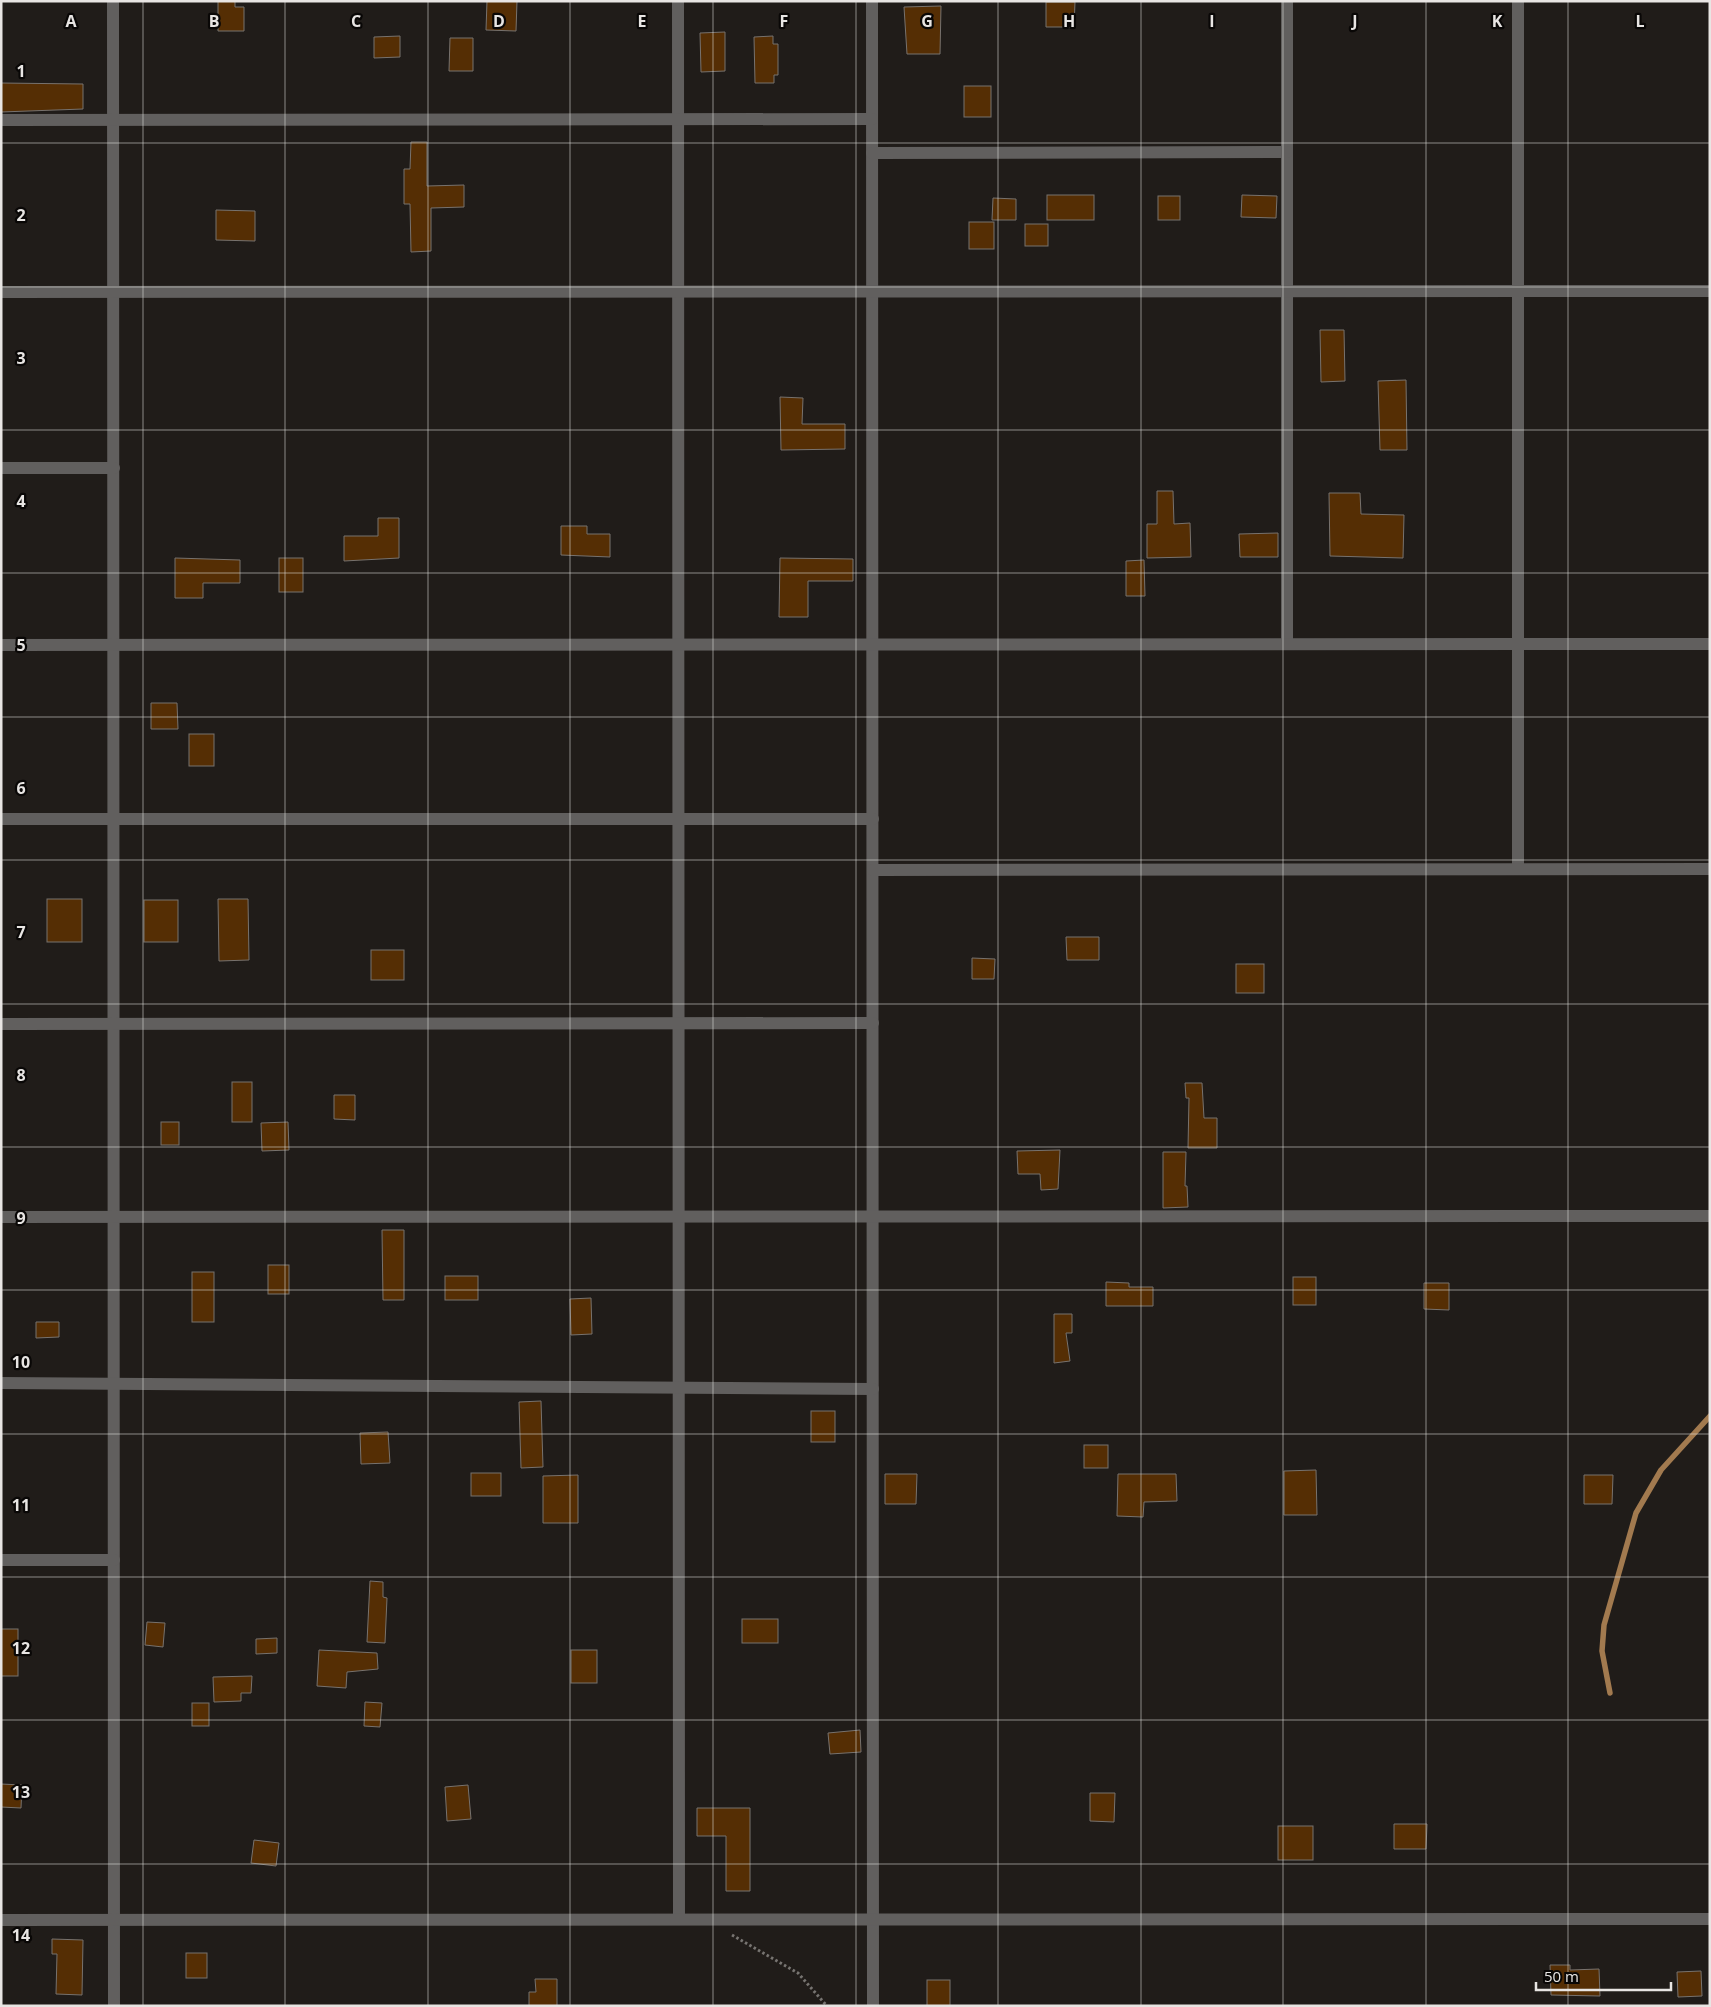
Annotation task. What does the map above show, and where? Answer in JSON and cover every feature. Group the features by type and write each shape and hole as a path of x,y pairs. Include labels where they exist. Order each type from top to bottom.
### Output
{"street":[{"path":"113,1 114,2006"},
{"path":"678,1 679,1919"},
{"path":"872,1 874,2006"},
{"path":"1286,1 1287,644"},
{"path":"1518,1 1518,869"},
{"path":"1,120 872,119"},
{"path":"872,153 1287,152"},
{"path":"1,292 1710,291"},
{"path":"1,468 114,468"},
{"path":"1,645 1710,644"},
{"path":"1,819 873,819"},
{"path":"873,870 1710,869"},
{"path":"1,1024 873,1023"},
{"path":"1,1218 1710,1216"},
{"path":"1,1383 873,1389"},
{"path":"1,1560 114,1560"},
{"path":"1,1920 1710,1919"}],"path":[{"path":"730,1934 798,1973 827,2006"}],"building":[{"path":"218,1 235,1 235,7 244,7 244,31 218,31"},
{"path":"487,1 517,1 516,31 486,30"},
{"path":"1046,2 1075,2 1074,27 1046,27"},
{"path":"941,6 940,54 907,54 904,7"},
{"path":"725,32 725,71 701,72 700,33"},
{"path":"400,36 400,57 374,58 374,37"},
{"path":"773,36 773,44 778,44 778,75 774,75 774,83 755,83 754,37"},
{"path":"450,38 473,38 473,71 449,71"},
{"path":"1,83 83,84 83,109 1,112"},
{"path":"964,86 991,86 991,117 964,117"},
{"path":"411,142 427,142 427,186 464,185 464,207 431,208 431,251 411,252 410,204 404,204 404,169 410,169"},
{"path":"1047,195 1094,195 1094,220 1047,220"},
{"path":"1242,195 1277,196 1276,218 1241,217"},
{"path":"1158,196 1180,196 1180,220 1158,220"},
{"path":"993,198 1016,199 1016,220 992,220"},
{"path":"216,210 255,211 255,241 216,240"},
{"path":"969,222 994,222 994,249 969,249"},
{"path":"1025,224 1048,224 1048,246 1025,246"},
{"path":"1320,330 1344,330 1345,381 1321,382"},
{"path":"1406,380 1407,450 1380,450 1378,381"},
{"path":"780,397 803,398 802,424 845,424 845,449 781,450"},
{"path":"1157,491 1173,491 1174,524 1190,523 1191,557 1147,558 1147,524 1157,524"},
{"path":"1329,493 1360,493 1361,514 1404,515 1403,558 1330,556"},
{"path":"378,518 399,518 399,558 344,561 344,536 378,536"},
{"path":"561,526 587,526 587,534 610,534 610,557 561,555"},
{"path":"1278,533 1278,557 1240,557 1239,534"},
{"path":"175,558 240,560 240,583 203,583 203,598 175,598"},
{"path":"279,558 303,558 303,592 279,592"},
{"path":"780,558 853,559 853,581 808,581 808,617 779,617"},
{"path":"1144,560 1145,596 1126,596 1126,561"},
{"path":"151,703 177,703 178,729 151,729"},
{"path":"189,734 214,734 214,766 189,766"},
{"path":"47,899 82,899 82,942 47,942"},
{"path":"218,899 248,899 249,960 219,961"},
{"path":"144,900 178,900 178,942 144,942"},
{"path":"1066,937 1099,937 1099,960 1067,960"},
{"path":"371,950 404,950 404,980 371,980"},
{"path":"972,958 995,959 994,979 972,979"},
{"path":"1236,964 1264,964 1264,993 1236,993"},
{"path":"232,1082 252,1082 252,1122 232,1122"},
{"path":"1185,1083 1202,1083 1204,1118 1217,1118 1217,1148 1188,1148 1189,1098 1186,1098"},
{"path":"334,1095 355,1095 355,1120 334,1119"},
{"path":"161,1122 179,1122 179,1145 161,1145"},
{"path":"288,1122 289,1150 262,1151 261,1123"},
{"path":"1060,1150 1058,1189 1041,1190 1040,1174 1018,1174 1017,1151"},
{"path":"1163,1152 1186,1152 1185,1186 1187,1186 1188,1207 1163,1208"},
{"path":"382,1230 404,1230 404,1300 383,1300"},
{"path":"268,1265 289,1265 289,1294 268,1294"},
{"path":"192,1272 214,1272 214,1322 192,1322"},
{"path":"445,1276 478,1276 478,1300 445,1300"},
{"path":"1293,1277 1316,1277 1316,1305 1293,1305"},
{"path":"1106,1282 1129,1283 1129,1287 1153,1287 1153,1306 1106,1306"},
{"path":"1424,1283 1449,1283 1449,1310 1424,1309"},
{"path":"591,1298 592,1334 571,1335 570,1299"},
{"path":"1054,1314 1072,1314 1072,1333 1066,1333 1070,1361 1054,1363"},
{"path":"36,1322 59,1322 59,1337 36,1338"},
{"path":"541,1401 543,1467 521,1468 519,1402"},
{"path":"811,1411 835,1411 835,1442 811,1442"},
{"path":"388,1432 390,1463 361,1464 360,1433"},
{"path":"1084,1445 1108,1445 1108,1468 1084,1468"},
{"path":"1316,1470 1317,1515 1284,1515 1284,1471"},
{"path":"471,1473 501,1473 501,1496 471,1496"},
{"path":"885,1474 917,1474 916,1504 885,1504"},
{"path":"1118,1474 1176,1474 1177,1501 1144,1502 1143,1517 1117,1516"},
{"path":"578,1475 578,1523 543,1523 543,1476"},
{"path":"1584,1475 1613,1475 1612,1504 1584,1504"},
{"path":"370,1581 383,1582 383,1597 387,1598 385,1643 367,1642"},
{"path":"742,1619 778,1619 778,1643 742,1643"},
{"path":"147,1622 165,1623 163,1647 145,1645"},
{"path":"1,1629 18,1629 18,1676 1,1676"},
{"path":"277,1638 277,1653 256,1654 256,1639"},
{"path":"319,1650 377,1653 378,1669 347,1672 346,1688 317,1686"},
{"path":"571,1650 597,1650 597,1683 571,1683"},
{"path":"252,1676 251,1693 241,1693 241,1701 214,1702 213,1677"},
{"path":"365,1702 382,1703 380,1727 364,1726"},
{"path":"192,1703 209,1703 209,1726 192,1726"},
{"path":"860,1730 861,1752 830,1754 828,1733"},
{"path":"1,1784 22,1785 21,1808 1,1807"},
{"path":"468,1785 471,1819 447,1821 445,1787"},
{"path":"1090,1793 1115,1793 1114,1822 1090,1821"},
{"path":"697,1808 750,1808 750,1891 726,1891 726,1836 697,1836"},
{"path":"1394,1824 1427,1824 1426,1849 1394,1849"},
{"path":"1278,1826 1313,1826 1313,1860 1278,1860"},
{"path":"254,1840 279,1843 276,1866 251,1863"},
{"path":"52,1939 83,1940 82,1995 56,1994 57,1954 52,1954"},
{"path":"186,1953 207,1953 207,1978 186,1978"},
{"path":"1550,1965 1570,1965 1570,1970 1599,1969 1600,1996 1551,1995"},
{"path":"1701,1971 1702,1996 1678,1997 1677,1972"},
{"path":"535,1979 557,1979 557,2006 529,2006 529,1992 536,1992"},
{"path":"927,1980 950,1980 950,2006 927,2006"}],"waterway":[{"path":"1610,1693 1602,1651 1604,1625 1636,1513 1661,1470 1710,1416"}]}
